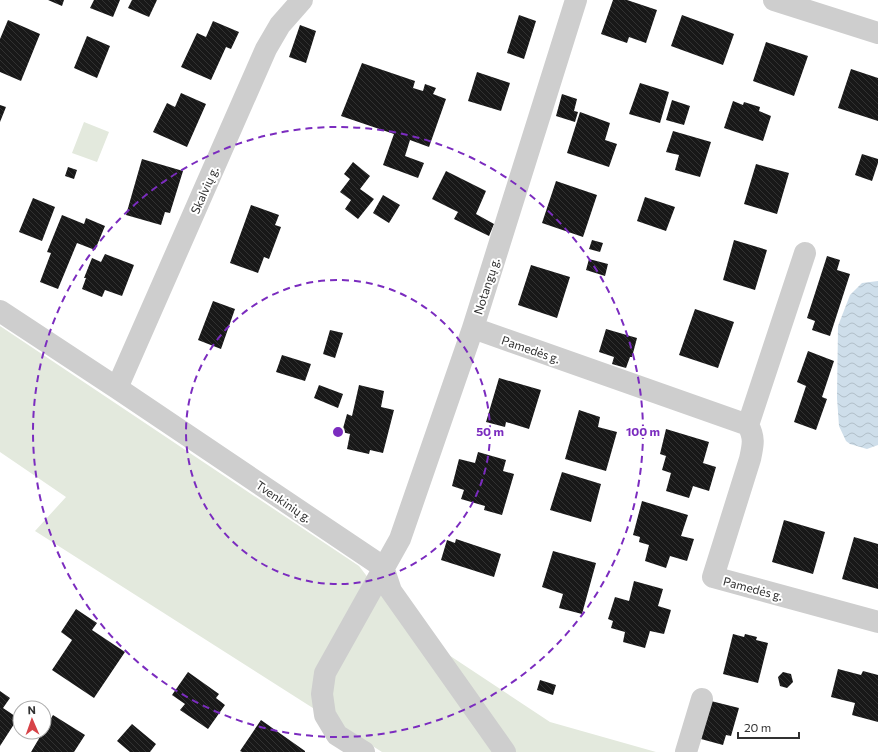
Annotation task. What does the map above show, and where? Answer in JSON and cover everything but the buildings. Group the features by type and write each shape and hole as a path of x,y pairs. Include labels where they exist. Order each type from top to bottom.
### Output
{"street":[{"name":"Skalvių g.","path":"118,388 266,49 280,24 302,0"},
{"name":"Notangų g.","path":"364,752 337,735 325,715 322,694 325,673 400,539 473,328 576,0"},
{"path":"774,0 878,33"},
{"path":"748,425 805,253"},
{"name":"Tvenkinių g.","path":"0,311 118,388 383,567"},
{"name":"Pamedės g.","path":"473,328 748,425 754,442 713,577 878,622"},
{"path":"383,567 391,591 505,752"},
{"path":"686,752 702,699"}],"shaded area":[{"path":"84,122 109,132 97,162 72,153"},
{"path":"0,326 359,566 405,626 550,722 656,752 382,752 35,531 66,497 0,452"}],"water":[{"path":"878,281 878,445 867,449 850,444 846,441 839,426 837,398 838,326 850,295 862,283"}]}
